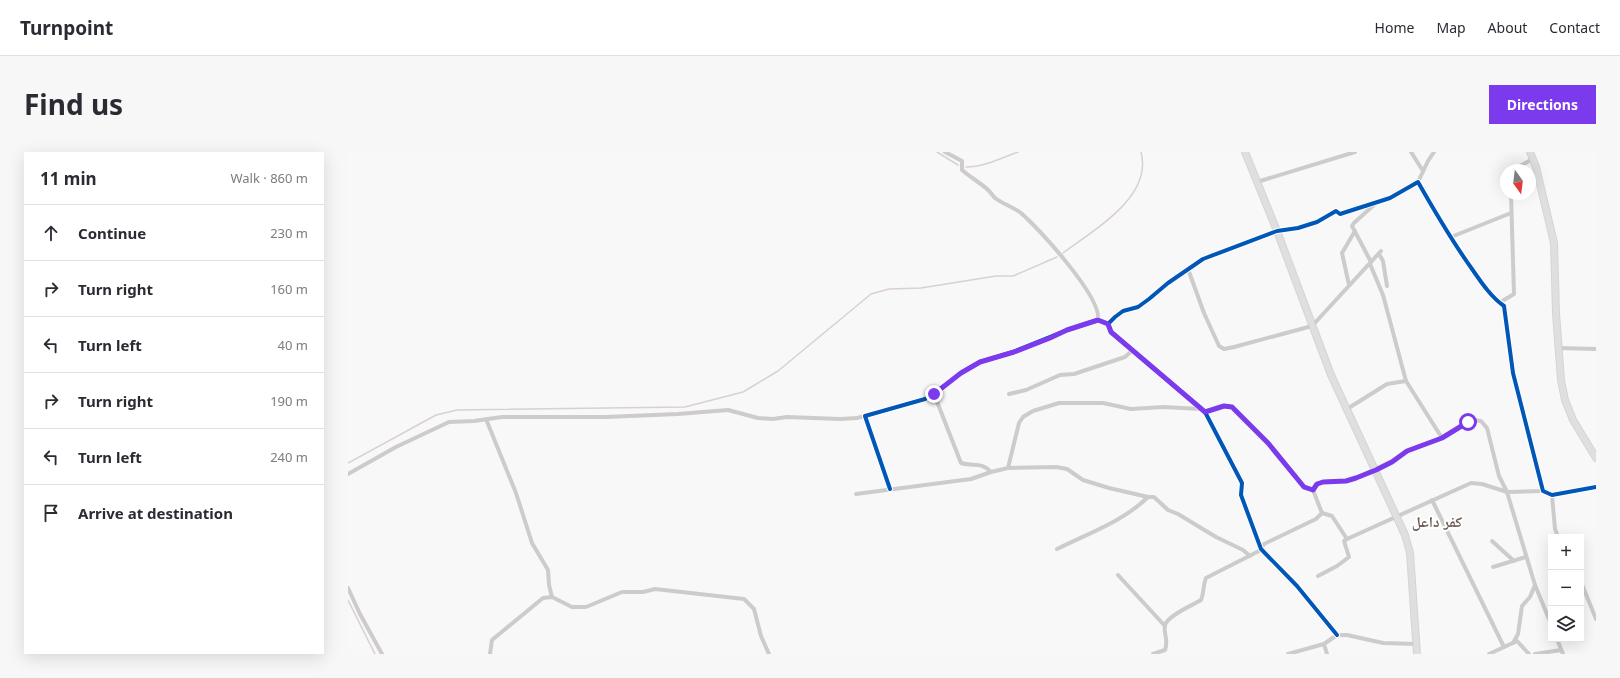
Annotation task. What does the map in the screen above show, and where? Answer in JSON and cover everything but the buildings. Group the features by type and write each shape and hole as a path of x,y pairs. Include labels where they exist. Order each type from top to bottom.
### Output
{"street":[{"path":"945,152 962,161 962,170 987,189 994,197 1021,213 1055,248 1094,300 1099,315 1098,320"},
{"path":"1245,152 1277,231 1331,375 1397,516 1410,553 1417,654"},
{"path":"1257,182 1355,152"},
{"path":"1411,152 1423,171"},
{"path":"1108,324 1115,316 1123,311 1138,307 1168,282 1203,259 1216,253 1277,231 1298,228 1317,222 1336,212 1340,214 1390,198 1418,182 1434,152"},
{"path":"1530,152 1536,166 1554,243 1558,348 1561,380 1565,400 1573,420 1596,458"},
{"path":"1523,164 1533,159"},
{"path":"1418,182 1451,237 1483,285 1499,303 1504,306 1513,373 1542,491"},
{"path":"1499,303 1514,294 1511,200"},
{"path":"1378,202 1352,226 1370,263 1383,295 1406,381 1442,438"},
{"path":"1451,237 1511,213"},
{"path":"1349,285 1342,253 1355,231"},
{"path":"1188,269 1204,312 1219,346 1224,349 1312,326 1380,253 1387,286"},
{"path":"348,474 396,447 449,422 502,417 671,414 728,410 758,418 773,419 787,417 845,419 865,416 925,399 934,394 961,373 980,362 1014,352 1067,330 1098,320 1108,324 1111,332 1203,411 1242,483 1241,495 1261,549 1297,586 1337,635"},
{"path":"1558,348 1596,349"},
{"path":"1009,394 1026,390 1060,375 1074,374 1125,357 1133,350"},
{"path":"1347,409 1387,384 1406,381"},
{"path":"934,394 961,463 979,464 992,472"},
{"path":"1008,468 1019,423 1023,417 1045,407 1059,403 1103,403 1131,409 1163,407 1203,411 1224,406 1232,407 1268,443 1304,487 1313,490"},
{"path":"865,416 890,489"},
{"path":"486,419 516,493 532,543 548,570 549,585 552,597"},
{"path":"1313,490 1317,484 1323,482 1346,481 1376,470 1392,462 1407,451 1442,438 1468,422 1474,420 1481,421 1487,428 1499,476 1507,492 1535,585 1548,617"},
{"path":"856,494 971,479 1008,468 1056,467 1067,469 1083,480 1109,488 1154,497 1168,510 1178,514 1210,534 1243,550 1250,556"},
{"path":"1318,576 1337,566 1349,557 1344,541 1347,539 1471,483 1482,484 1507,492 1542,491 1552,495 1596,487"},
{"path":"1313,490 1322,514"},
{"path":"1552,495 1555,529 1557,534"},
{"path":"1057,549 1112,522 1139,506 1148,497"},
{"path":"1432,500 1504,647"},
{"path":"1165,626 1168,620 1201,600 1203,596 1203,585 1206,578 1259,552 1264,544 1316,519 1322,514"},
{"path":"1322,514 1332,516 1347,539"},
{"path":"1492,541 1514,561"},
{"path":"1493,567 1526,557"},
{"path":"1118,575 1165,626 1168,644 1166,652 1153,654"},
{"path":"1513,643 1518,634 1522,606 1530,597 1535,585"},
{"path":"348,588 360,614 382,654"},
{"path":"490,654 492,640 543,598 552,597 572,607 586,607 622,592 643,592 655,589 744,598 754,609 761,636 769,654"},
{"path":"1584,589 1596,619"},
{"path":"1288,654 1324,644 1337,635 1347,635 1383,643 1416,644"},
{"path":"1489,654 1518,641 1529,654"},
{"path":"1536,654 1562,652 1558,642"},
{"path":"1324,644 1327,654"}],"waterway":[{"path":"937,152 958,165"},
{"path":"966,167 986,164 1018,152"},
{"path":"1063,253 1104,223 1130,198 1138,184 1142,168 1141,152"},
{"path":"348,463 436,415 457,410 685,407 743,392 778,371 871,294 889,289 921,288 996,276 1013,276 1057,257"},
{"path":"348,600 375,654"}],"cycle path":[{"path":"1108,324 1123,311 1138,307 1168,283 1203,259 1277,231 1298,228 1317,222 1336,211 1340,214 1390,198 1418,182 1444,226 1479,279 1486,289 1504,306 1513,373 1543,491 1552,495 1596,487"},
{"path":"890,489 865,416 925,399 934,394 961,373 980,362 1013,352 1067,330 1098,320 1108,324 1111,332 1205,412 1242,483 1241,495 1261,549 1297,586 1337,635"}],"district":[{"name":"كفر داعل","path":"1437,521"}],"route":[{"path":"934,394 961,373 980,362 1014,352 1067,330 1098,320 1108,324 1111,332 1201,410 1205,412 1224,406 1232,407 1268,443 1285,466 1304,487 1313,490 1317,484 1323,482 1346,481 1376,470 1392,462 1407,451 1442,438 1468,422"}]}
